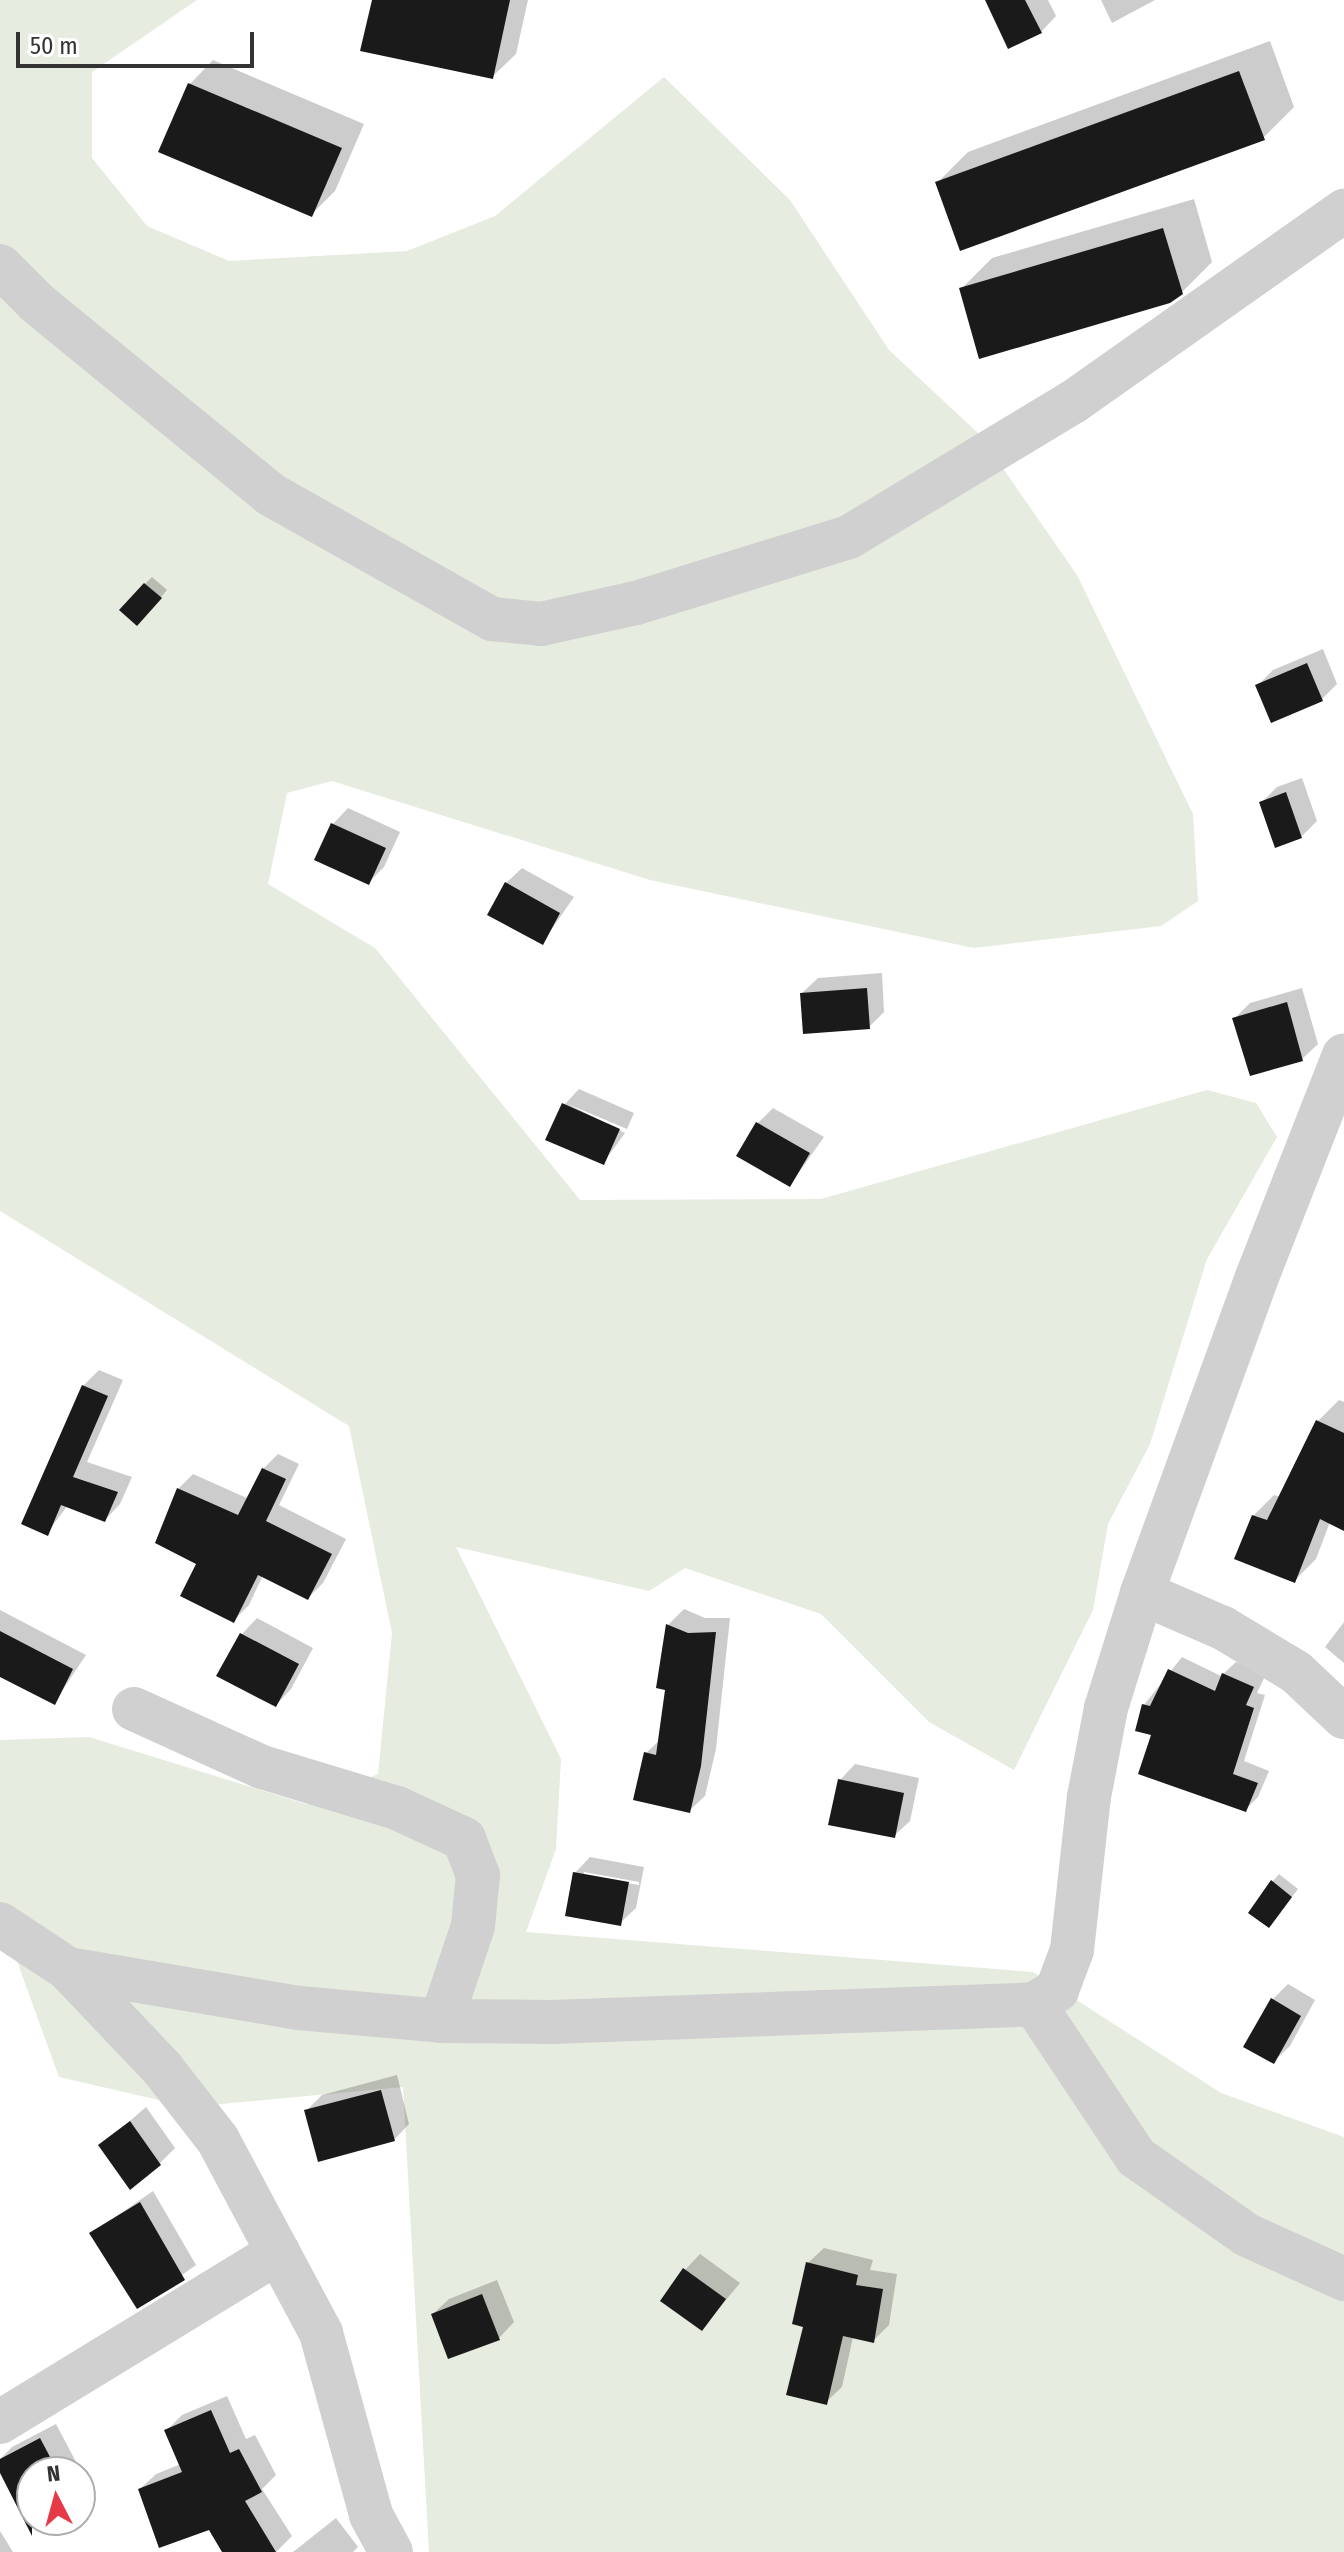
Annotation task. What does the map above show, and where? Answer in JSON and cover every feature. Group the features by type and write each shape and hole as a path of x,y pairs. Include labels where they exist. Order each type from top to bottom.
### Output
{"street":[{"path":"0,266 37,303 270,494 492,619 541,624 636,603 849,537 1073,402 1344,211"},
{"path":"68,1969 299,2008 441,2021 552,2022 1034,2004 1057,1990 1072,1950 1089,1797 1106,1708 1142,1593 1344,1055"},
{"path":"1142,1593 1223,1628 1296,1672 1344,1717"},
{"path":"134,1709 262,1767 397,1808 464,1839 478,1875 473,1926 441,2021"},
{"path":"0,1924 68,1969 162,2068 218,2140 321,2333 371,2515 391,2552"},
{"path":"1034,2004 1136,2157 1247,2235 1344,2279"},
{"path":"0,2422 278,2252"}],"shaded area":[{"path":"0,0 197,0 92,72 92,158 147,226 229,261 407,251 495,216 664,77 790,200 889,350 979,434 1077,575 1193,814 1198,901 1161,926 974,948 650,880 332,781 287,793 268,884 375,948 580,1200 821,1199 1207,1090 1256,1103 1277,1137 1207,1259 1150,1444 1108,1524 1093,1610 1014,1770 929,1722 821,1614 685,1568 649,1591 456,1547 561,1759 556,1849 526,1932 1033,1972 1221,2093 1344,2137 1344,2552 429,2552 403,2087 189,2107 59,2077 0,1914 0,1740 89,1737 306,1804 378,1774 392,1633 349,1426 0,1211"}],"building":[{"path":"372,0 510,0 493,79 360,51"},
{"path":"985,0 1025,0 1042,33 1008,49"},
{"path":"1239,71 1265,140 960,251 935,182"},
{"path":"188,83 342,148 312,217 158,152"},
{"path":"1163,228 1183,294 1170,303 979,359 959,288"},
{"path":"144,583 162,598 137,626 119,610"},
{"path":"1307,663 1323,701 1271,723 1255,685"},
{"path":"1286,792 1302,838 1275,848 1259,802"},
{"path":"331,823 386,848 369,885 314,860"},
{"path":"505,882 560,913 543,945 487,915"},
{"path":"867,988 870,1029 803,1034 800,993"},
{"path":"1287,1002 1303,1061 1250,1076 1232,1018"},
{"path":"562,1103 620,1129 604,1165 545,1140"},
{"path":"756,1122 810,1153 790,1187 736,1156"},
{"path":"82,1385 108,1396 73,1477 118,1492 105,1522 61,1505 48,1536 21,1524"},
{"path":"1316,1420 1344,1433 1344,1531 1320,1519 1295,1583 1234,1559 1252,1515 1267,1520"},
{"path":"262,1468 286,1479 266,1521 332,1554 308,1600 258,1575 234,1623 180,1596 196,1564 155,1543 177,1488 238,1515"},
{"path":"666,1624 688,1633 716,1632 701,1766 690,1813 633,1800 644,1752 656,1755 665,1690 656,1688"},
{"path":"0,1631 73,1669 55,1705 0,1677"},
{"path":"240,1633 299,1664 276,1707 216,1676"},
{"path":"1168,1669 1215,1691 1222,1673 1254,1687 1246,1705 1254,1708 1233,1774 1258,1783 1246,1812 1138,1774 1151,1735 1135,1731 1142,1704 1150,1706"},
{"path":"838,1779 904,1793 895,1838 828,1825"},
{"path":"573,1872 629,1882 621,1926 565,1916"},
{"path":"1271,1880 1292,1897 1269,1928 1248,1913"},
{"path":"1271,1998 1301,2016 1274,2064 1243,2047"},
{"path":"381,2090 395,2141 318,2162 304,2110"},
{"path":"130,2121 161,2165 130,2190 98,2145"},
{"path":"140,2202 185,2280 137,2309 89,2233"},
{"path":"806,2262 858,2275 856,2285 883,2289 874,2343 843,2336 827,2405 786,2395 803,2327 792,2324"},
{"path":"683,2268 726,2299 702,2331 660,2301"},
{"path":"482,2294 500,2340 448,2359 431,2314"},
{"path":"211,2410 230,2453 239,2449 262,2492 245,2501 276,2552 222,2552 209,2530 159,2548 138,2489 182,2472 164,2430"},
{"path":"40,2438 50,2456 16,2456 16,2504 0,2473 0,2459"}]}
